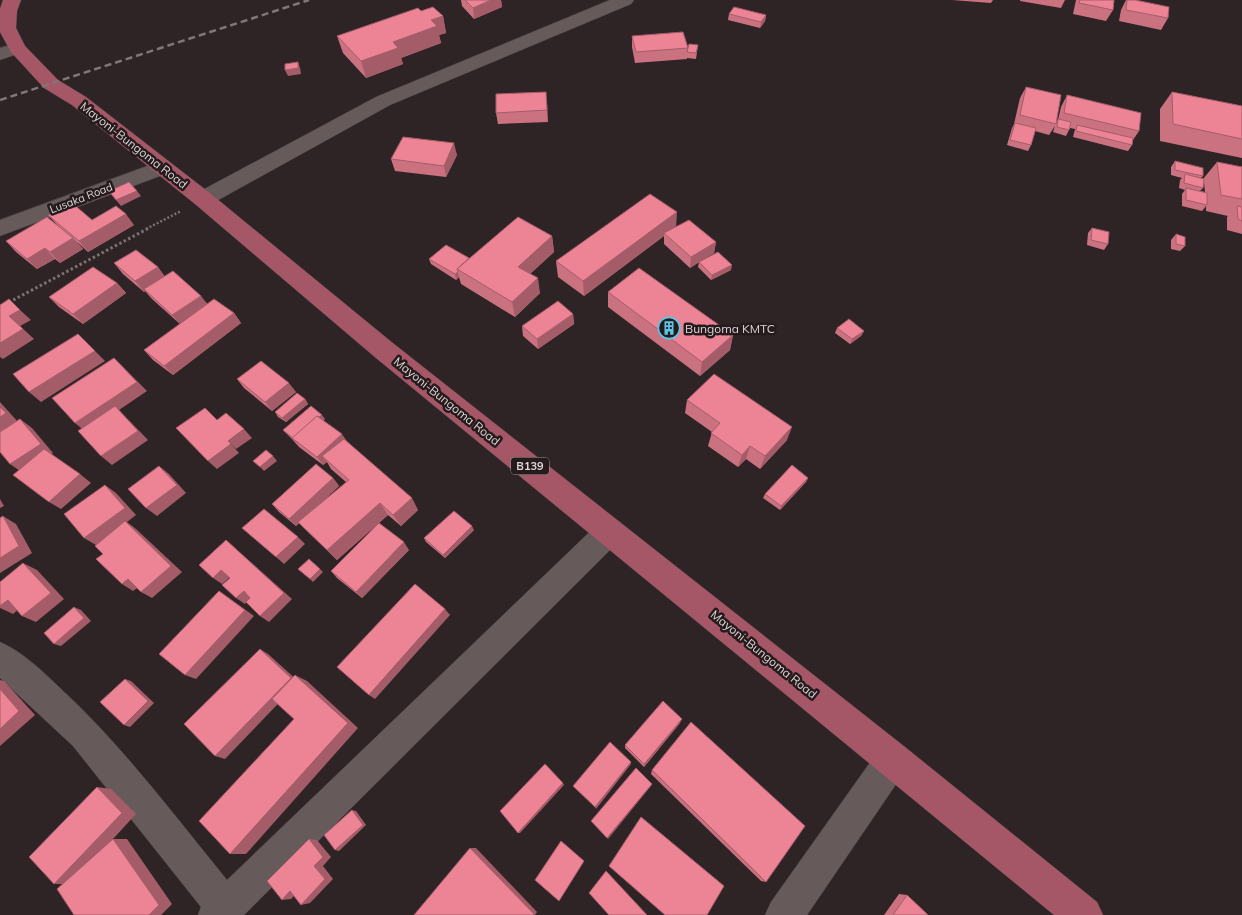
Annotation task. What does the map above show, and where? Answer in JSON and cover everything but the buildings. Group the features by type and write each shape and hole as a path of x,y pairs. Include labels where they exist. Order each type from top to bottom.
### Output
{"main road":[{"name":"Mayoni-Bungoma Road","path":"12,0 8,12 8,51 51,84 79,101 161,168 203,199 385,352 610,531 1084,915"}],"street":[{"path":"203,199 383,102 625,0"},
{"name":"Lusaka Road","path":"0,228 161,168"},
{"path":"0,658 29,681 85,734 221,911 610,531"},
{"path":"784,915 893,759"}],"path":[{"path":"0,307 203,199"}],"railway":[{"path":"0,100 309,0"}],"place":[{"name":"Bungoma KMTC","path":"669,328"}]}
